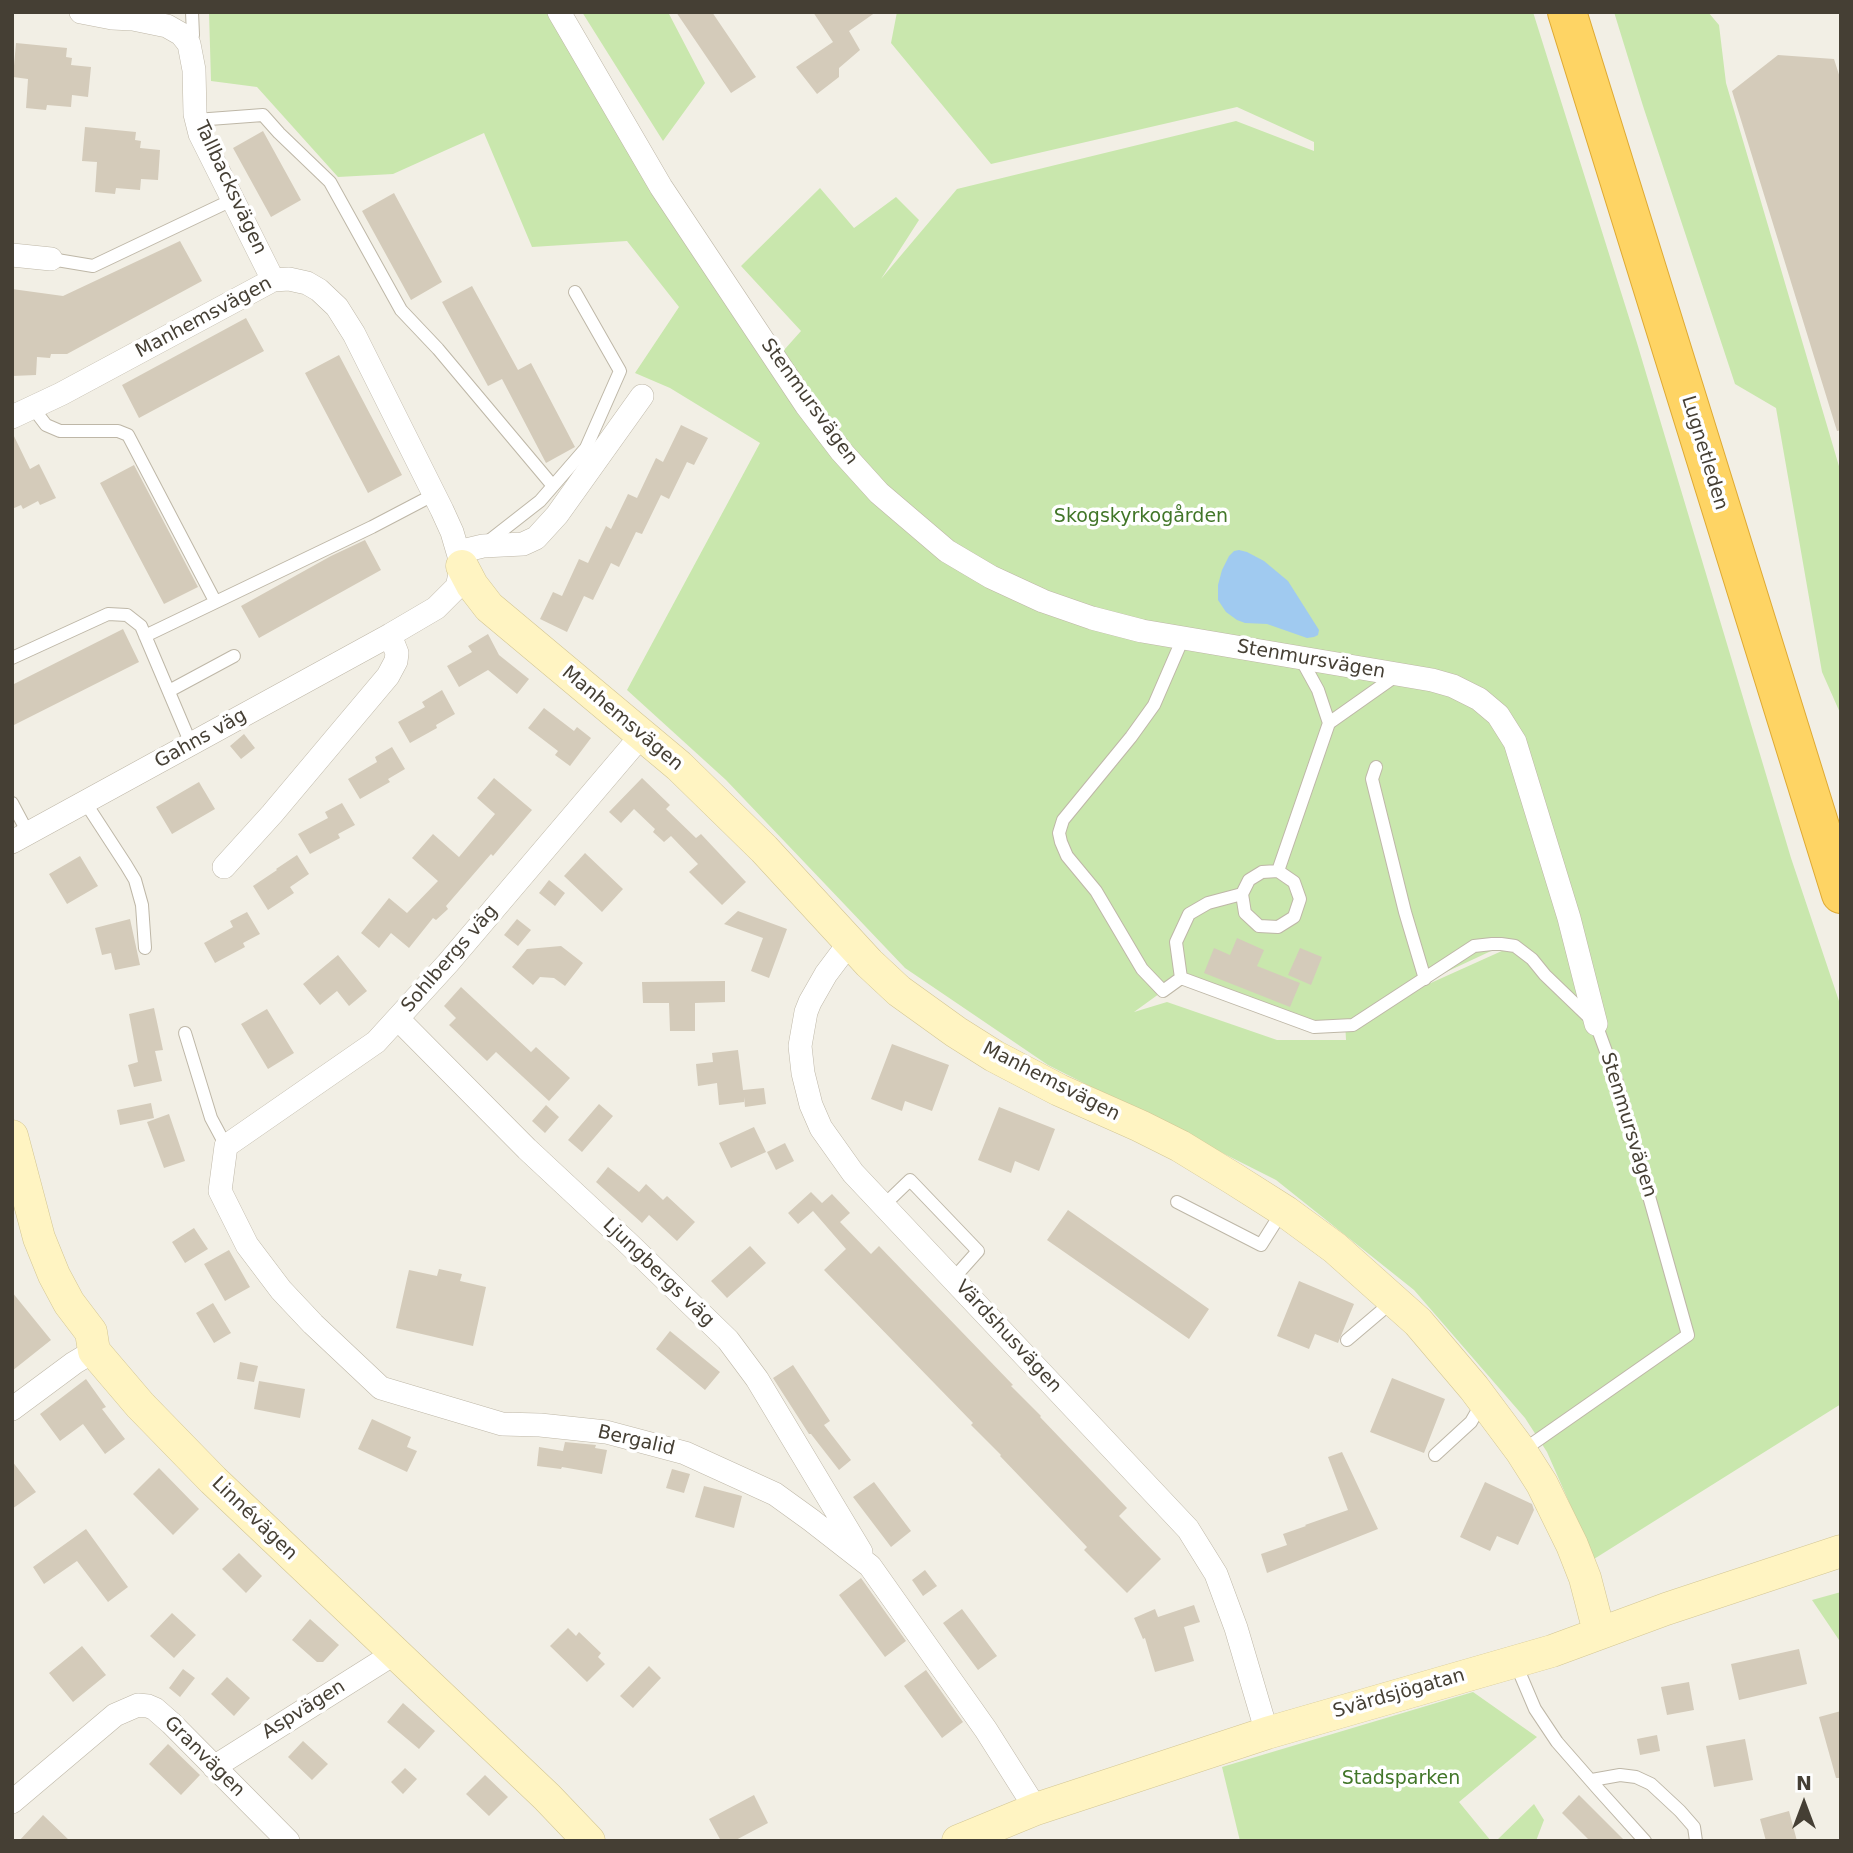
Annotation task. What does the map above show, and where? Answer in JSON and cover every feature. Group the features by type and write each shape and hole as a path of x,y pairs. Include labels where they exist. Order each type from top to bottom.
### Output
{"highway":[{"name":"Lugnetleden","path":"1567,12 1841,894"}],"street":[{"path":"80,12 167,26 181,34 189,44"},
{"name":"Stenmursvägen","path":"559,12 662,187 806,405 841,451 879,493 947,551 991,577 1043,601 1093,618 1142,631 1432,680 1454,686 1479,699 1498,715 1515,742 1569,918 1596,1024"},
{"name":"Tallbacksvägen","path":"189,44 194,70 196,120 200,134 273,280"},
{"path":"12,255 51,259"},
{"name":"Manhemsvägen","path":"23,413 273,280 307,282 319,290 337,307 354,334 452,531 468,555 472,585 489,607 679,766 730,814 869,963 899,991 994,1056 1059,1090 1180,1146 1283,1210 1335,1248 1418,1322 1483,1401 1542,1484 1572,1545 1588,1588 1599,1632"},
{"path":"468,555 523,544 536,538 642,396"},
{"name":"Gahns väg","path":"20,838 436,608 454,591 468,555"},
{"path":"224,867 388,676 397,653 390,635"},
{"name":"Sohlbergs väg","path":"226,1146 376,1042 448,963 641,736"},
{"name":"Värdshusvägen","path":"850,942 826,974 810,1002 800,1046 811,1105 821,1128 853,1173 1188,1530 1216,1574 1236,1628 1267,1732"},
{"name":"Ljungbergs väg","path":"398,1019 552,1173 727,1340 757,1379 870,1566"},
{"name":"Linnévägen","path":"12,1136 39,1238 69,1303 90,1332 94,1351 140,1405 213,1480 547,1797 589,1841"},
{"name":"Bergalid","path":"226,1146 220,1191 247,1245 281,1290 381,1388 502,1424 606,1432 685,1453 775,1493 870,1566 986,1730 1036,1809"},
{"path":"12,1409 94,1351"},
{"name":"Svärdsjögatan","path":"958,1841 1036,1809 1267,1732 1552,1651 1599,1632 1841,1551"},
{"name":"Aspvägen","path":"214,1767 395,1653"},
{"name":"Granvägen","path":"12,1802 115,1715 138,1705 148,1706 155,1709 288,1841"}],"lane":[{"path":"189,44 192,36 192,12"},
{"path":"196,120 263,115 330,182 401,310 438,349 553,486"},
{"path":"51,259 93,266 232,200"},
{"path":"468,555 540,501 586,448 620,371 575,292"},
{"path":"23,413 60,431 117,431 128,435 215,601"},
{"path":"145,636 435,494"},
{"path":"12,658 108,614 127,615 141,626 191,744"},
{"path":"1181,978 1163,991 1142,969 1096,891 1067,856 1059,833 1063,820 1154,705 1183,638"},
{"path":"169,691 234,656"},
{"path":"1301,659 1318,690 1329,723"},
{"path":"1278,871 1329,723 1397,674"},
{"path":"1376,767 1372,779 1405,912 1425,978"},
{"path":"85,802 135,880 142,905 145,948"},
{"path":"12,803 20,838"},
{"path":"1278,871 1294,882 1300,899 1294,917 1278,928 1259,926 1245,913 1242,894 1249,880 1262,872 1278,871"},
{"path":"1181,978 1176,942 1189,914 1208,903 1242,894"},
{"path":"1181,978 1314,1027 1353,1025 1474,946 1515,946 1532,959 1596,1024"},
{"name":"Stenmursvägen","path":"1521,1451 1688,1335 1616,1079 1596,1024"},
{"path":"185,1033 211,1118 226,1146"},
{"path":"884,1205 909,1180 978,1251 953,1279"},
{"path":"1177,1202 1261,1245 1283,1210"},
{"path":"1347,1340 1394,1301"},
{"path":"1435,1455 1471,1422 1483,1401"},
{"path":"1515,1662 1535,1709 1557,1742 1645,1841"},
{"path":"1592,1780 1620,1775 1636,1777 1651,1784 1694,1827 1696,1841"}],"green space":[{"name":"Skogskyrkogården","path":"209,12 549,12 768,368 801,331 741,266 820,188 854,228 896,197 919,220 881,279 957,189 1236,121 1314,151 1314,142 1237,107 991,164 891,43 897,12 1533,12 1637,343 1791,858 1841,1007 1841,1404 1594,1559 1547,1452 1525,1418 1414,1290 1276,1180 1048,1065 905,968 726,780 627,690 760,443 670,388 635,373 679,307 627,241 532,247 484,133 393,174 338,177 257,87 211,81","holes":["1506,944 1504,950 1413,991 1412,988","1181,978 1314,1027 1345,1021 1346,1040 1277,1040 1167,1002 1134,1012"]},
{"path":"582,12 668,12 705,83 663,141"},
{"path":"1614,12 1708,12 1719,25 1726,83 1841,473 1841,715 1822,672 1776,408 1735,384"},
{"path":"1841,1592 1841,1639 1839,1640 1812,1600"},
{"name":"Stadsparken","path":"1473,1692 1537,1737 1459,1802 1491,1841 1240,1841 1222,1767"},
{"path":"1534,1804 1544,1820 1536,1841 1496,1841"}],"water":[{"path":"1239,550 1264,561 1288,581 1319,630 1318,635 1307,638 1267,624 1245,623 1226,612 1218,600 1218,585 1229,556"}],"building":[{"path":"676,12 712,12 756,77 731,93"},
{"path":"813,12 876,12 849,31 860,50 839,68 839,77 817,94 796,67 833,42"},
{"path":"16,43 67,48 66,57 72,58 71,65 91,67 88,97 72,95 71,107 47,105 46,110 26,108 28,79 13,77"},
{"path":"1778,55 1834,59 1841,81 1841,430 1837,431 1732,91"},
{"path":"85,127 136,132 135,140 141,141 140,148 160,150 158,180 141,179 140,190 116,188 115,194 95,192 97,162 82,161"},
{"path":"263,131 301,200 271,217 233,148"},
{"path":"394,193 442,282 411,300 362,211"},
{"path":"180,241 202,281 67,354 51,354 50,358 37,357 36,375 12,376 12,289 63,296"},
{"path":"472,286 518,370 531,363 575,447 546,463 502,379 488,386 442,302"},
{"path":"246,318 264,351 139,418 122,385"},
{"path":"339,355 402,475 368,493 305,373"},
{"path":"681,425 708,438 694,465 687,462 669,499 661,495 642,534 636,532 619,567 611,563 593,600 584,596 567,632 540,619 553,592 562,596 579,559 588,563 606,526 611,529 628,494 637,498 656,458 663,462"},
{"path":"12,432 30,469 39,464 56,498 40,505 38,501 23,509 21,505 12,509"},
{"path":"134,465 198,587 164,604 100,483"},
{"path":"365,540 381,570 259,638 241,606"},
{"path":"123,629 139,662 12,726 12,685"},
{"path":"488,634 499,655 529,679 517,694 488,670 459,687 447,666 472,652 468,646"},
{"path":"442,690 455,714 410,743 398,722 425,707 422,702"},
{"path":"544,708 574,731 577,727 591,738 570,766 555,755 558,751 528,728"},
{"path":"244,734 255,748 241,759 230,746"},
{"path":"392,747 405,769 388,779 390,782 360,799 348,779 377,762 375,757"},
{"path":"494,778 532,810 446,906 448,909 436,920 433,918 409,948 391,933 379,948 361,933 389,898 407,913 438,881 412,858 433,834 459,857 495,814 477,798"},
{"path":"642,778 670,805 666,809 696,838 701,834 746,882 722,905 689,872 698,864 671,836 664,842 634,809 621,823 609,812"},
{"path":"199,782 215,809 172,834 156,807"},
{"path":"342,803 355,825 338,834 340,838 310,854 298,834 328,818 325,812"},
{"path":"585,853 623,889 602,912 564,876"},
{"path":"297,855 309,874 290,887 294,893 268,910 253,886"},
{"path":"80,856 98,886 67,904 49,874"},
{"path":"549,880 565,893 555,906 539,893"},
{"path":"738,911 787,929 769,978 751,971 763,938 724,924"},
{"path":"247,912 260,934 243,943 245,947 215,963 204,943 233,927 230,921"},
{"path":"130,919 140,965 115,970 111,953 102,955 95,928"},
{"path":"517,919 531,930 518,946 504,935"},
{"path":"1237,938 1264,950 1257,966 1300,983 1290,1007 1204,973 1214,948 1230,955"},
{"path":"561,946 583,963 565,986 554,978 540,977 533,985 512,967 527,949"},
{"path":"1300,948 1322,957 1311,985 1288,975"},
{"path":"338,955 367,991 349,1006 337,991 320,1005 303,984"},
{"path":"725,981 725,1002 695,1003 695,1031 670,1031 669,1003 643,1003 642,982"},
{"path":"461,987 531,1052 536,1047 570,1078 549,1101 496,1052 487,1061 449,1025 456,1018 444,1006"},
{"path":"154,1008 163,1050 155,1051 162,1081 134,1087 128,1065 138,1062 129,1014"},
{"path":"267,1009 294,1053 268,1069 241,1024"},
{"path":"892,1044 949,1065 932,1111 905,1101 902,1111 871,1099"},
{"path":"738,1050 743,1090 764,1088 766,1104 745,1107 744,1097 744,1102 719,1105 717,1083 698,1086 696,1064 713,1062 712,1053"},
{"path":"151,1103 154,1118 120,1125 117,1110"},
{"path":"599,1104 613,1116 582,1152 568,1140"},
{"path":"546,1105 559,1117 545,1133 532,1121"},
{"path":"999,1107 1055,1129 1039,1171 1015,1161 1011,1173 978,1160"},
{"path":"169,1114 185,1161 164,1168 147,1122"},
{"path":"754,1127 766,1152 731,1168 719,1143"},
{"path":"785,1143 794,1161 776,1170 767,1152"},
{"path":"608,1167 639,1192 646,1184 663,1200 667,1196 695,1222 677,1241 649,1215 642,1223 596,1182"},
{"path":"811,1192 822,1203 832,1194 850,1213 840,1222 871,1254 879,1246 1127,1508 1119,1516 1161,1559 1127,1593 1084,1550 1087,1547 971,1425 973,1423 824,1270 846,1249 813,1211 798,1224 788,1213"},
{"path":"1068,1210 1209,1309 1189,1339 1047,1240"},
{"path":"194,1228 208,1249 185,1263 172,1242"},
{"path":"750,1246 766,1263 727,1298 711,1281"},
{"path":"229,1250 250,1287 225,1301 204,1264"},
{"path":"439,1269 462,1274 460,1281 486,1287 473,1346 396,1328 409,1270 437,1276"},
{"path":"1299,1281 1354,1304 1338,1343 1315,1334 1309,1349 1277,1336"},
{"path":"12,1292 51,1340 12,1371"},
{"path":"213,1303 231,1333 214,1343 196,1313"},
{"path":"670,1331 720,1372 705,1390 656,1349"},
{"path":"240,1362 258,1366 254,1382 237,1379"},
{"path":"793,1365 830,1421 824,1425 851,1460 839,1470 809,1434 773,1378"},
{"path":"1392,1378 1445,1399 1424,1453 1370,1432"},
{"path":"86,1379 106,1407 102,1409 125,1439 105,1454 83,1424 60,1441 40,1414"},
{"path":"259,1381 305,1389 300,1418 254,1409"},
{"path":"372,1419 411,1437 407,1447 417,1451 407,1472 358,1449"},
{"path":"565,1442 596,1445 595,1448 607,1450 602,1474 537,1466 539,1447 563,1451"},
{"path":"1342,1452 1378,1529 1267,1573 1261,1554 1287,1545 1283,1534 1348,1510 1328,1457"},
{"path":"12,1461 36,1492 12,1509"},
{"path":"159,1468 199,1509 173,1535 133,1494"},
{"path":"672,1469 690,1474 684,1493 666,1488"},
{"path":"874,1482 911,1531 891,1547 853,1497"},
{"path":"1485,1482 1532,1504 1534,1510 1518,1545 1497,1536 1490,1551 1460,1537"},
{"path":"704,1486 742,1496 734,1528 695,1517"},
{"path":"86,1529 128,1587 108,1602 77,1561 44,1584 33,1567"},
{"path":"239,1553 262,1576 246,1593 222,1569"},
{"path":"925,1570 937,1586 923,1596 912,1580"},
{"path":"861,1578 906,1641 885,1657 839,1595"},
{"path":"1194,1605 1200,1622 1184,1627 1194,1661 1155,1672 1145,1638 1143,1639 1134,1618 1155,1609 1158,1617"},
{"path":"962,1609 997,1656 978,1670 943,1623"},
{"path":"172,1613 196,1635 174,1658 150,1636"},
{"path":"310,1619 339,1645 323,1662 317,1662 292,1640"},
{"path":"568,1628 576,1636 579,1632 601,1653 598,1657 605,1664 587,1682 550,1646"},
{"path":"82,1646 106,1675 73,1702 49,1673"},
{"path":"1799,1649 1807,1684 1739,1700 1731,1664"},
{"path":"649,1666 661,1678 633,1708 620,1696"},
{"path":"183,1669 195,1678 180,1697 169,1688"},
{"path":"926,1670 963,1722 942,1738 904,1686"},
{"path":"227,1677 250,1698 234,1716 211,1694"},
{"path":"1689,1682 1694,1710 1667,1715 1661,1687"},
{"path":"403,1703 435,1731 419,1749 387,1722"},
{"path":"1841,1711 1841,1778 1836,1778 1819,1717"},
{"path":"1657,1735 1660,1751 1640,1755 1637,1739"},
{"path":"1745,1739 1753,1780 1714,1787 1706,1746"},
{"path":"303,1741 328,1764 312,1780 288,1757"},
{"path":"168,1744 200,1775 181,1795 149,1764"},
{"path":"405,1768 417,1779 403,1794 391,1782"},
{"path":"485,1775 508,1797 489,1816 466,1794"},
{"path":"754,1795 768,1823 734,1841 721,1841 709,1819"},
{"path":"1579,1795 1625,1841 1590,1841 1562,1813"},
{"path":"1789,1811 1797,1841 1766,1841 1760,1819"},
{"path":"43,1815 70,1841 19,1841"}]}
